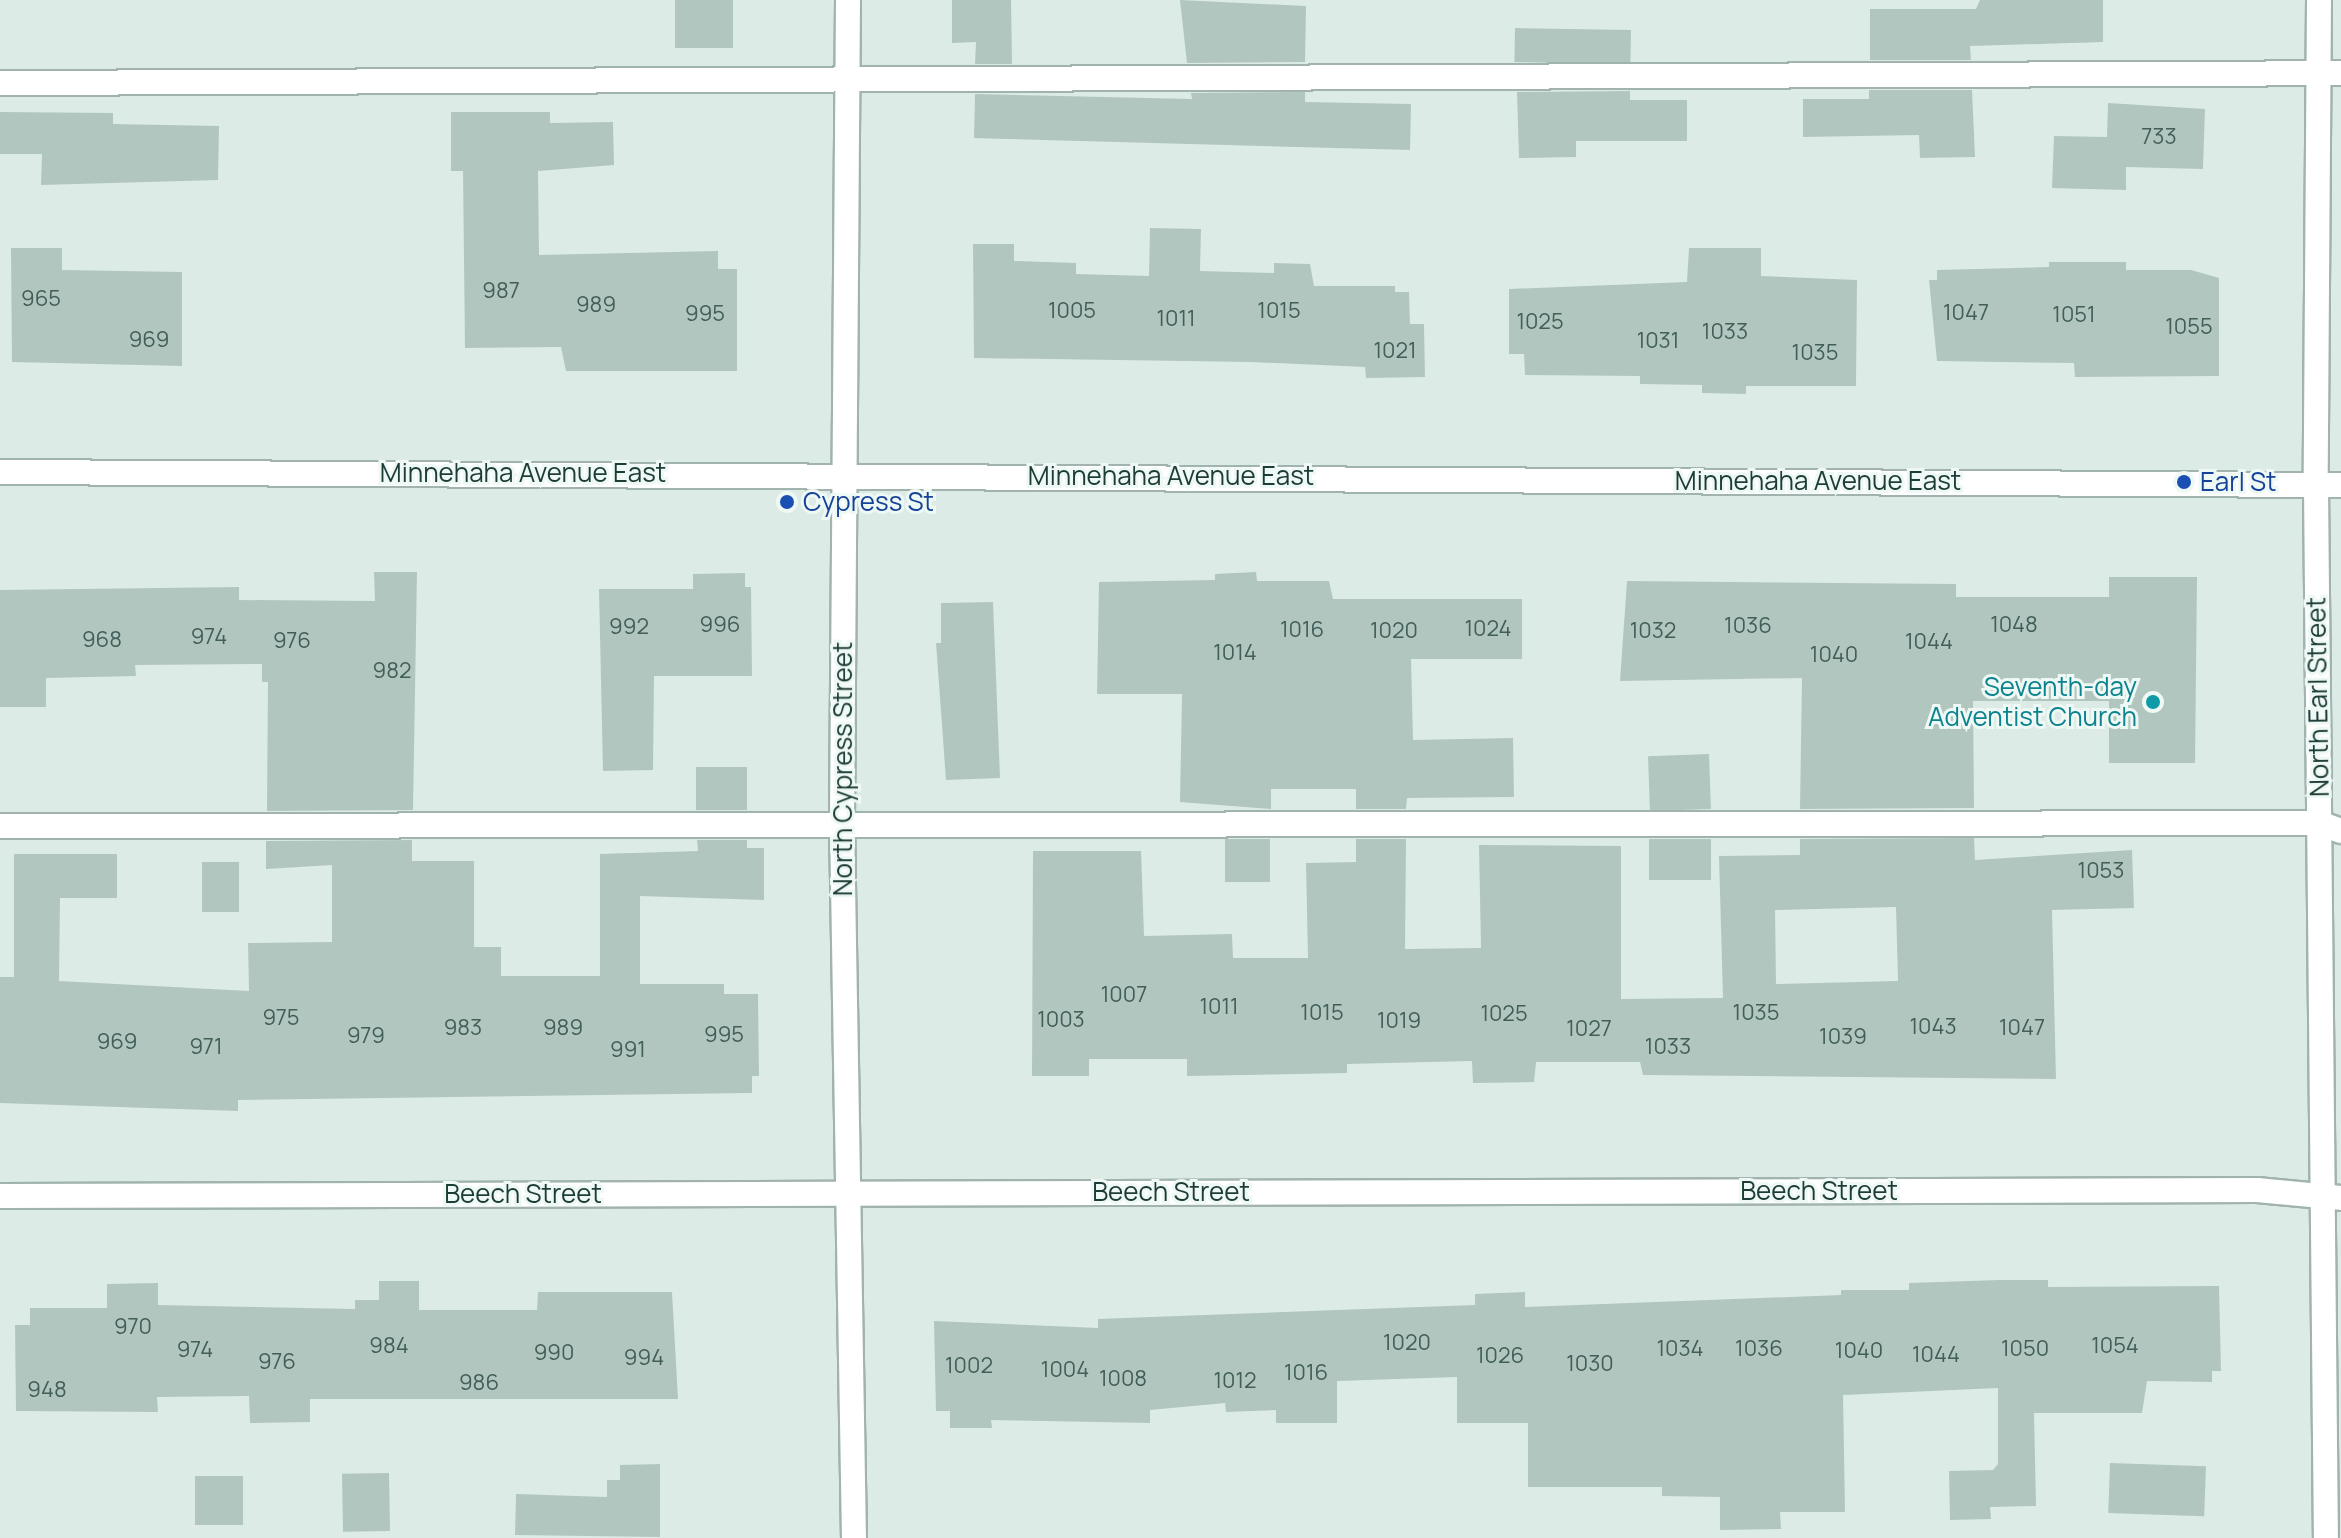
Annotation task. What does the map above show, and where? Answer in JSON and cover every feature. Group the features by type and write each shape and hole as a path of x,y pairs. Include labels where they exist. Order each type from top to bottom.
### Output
{"street":[{"name":"North Cypress Street","path":"848,0 842,823 854,1538"},
{"name":"North Earl Street","path":"2319,0 2330,73 2316,486 2330,827 2332,1196 2326,1538"},
{"path":"0,83 848,76 2330,73"},
{"name":"Minnehaha Avenue East","path":"0,472 843,474 2341,485"},
{"path":"0,826 842,823 2330,827"},
{"name":"Beech Street","path":"0,1196 848,1193 2332,1196"}],"building":[{"path":"675,0 733,0 733,48 675,48"},
{"path":"952,0 1011,0 1012,64 975,64 976,42 952,43"},
{"path":"1180,0 1306,6 1305,62 1187,63"},
{"path":"1980,0 2103,0 2103,42 1970,46 1971,60 1870,60 1870,9 1976,9"},
{"path":"1515,28 1631,30 1630,64 1514,62"},
{"path":"1869,90 1972,90 1975,157 1920,158 1919,135 1803,137 1803,99 1869,99"},
{"path":"1630,91 1630,100 1687,100 1687,141 1576,141 1576,157 1519,158 1517,92"},
{"path":"1305,92 1305,102 1411,104 1410,150 974,138 975,94 1192,99 1191,93"},
{"path":"2108,103 2205,109 2203,169 2126,167 2126,190 2052,188 2054,136 2107,137"},
{"path":"0,112 113,113 113,124 219,126 218,180 41,185 42,154 0,154"},
{"path":"451,112 550,112 550,123 613,122 614,165 538,171 539,255 718,251 718,269 737,269 737,371 566,371 561,347 465,348 463,171 451,171"},
{"path":"1150,228 1201,229 1200,271 1274,273 1274,263 1310,264 1314,286 1395,286 1395,292 1409,292 1410,324 1424,324 1425,377 1366,378 1365,367 1251,362 974,358 973,244 1014,244 1014,261 1076,263 1076,274 1149,276"},
{"path":"11,248 62,248 62,270 182,272 182,366 12,362"},
{"path":"1689,248 1761,248 1761,276 1857,280 1856,386 1746,386 1746,394 1702,393 1702,385 1640,384 1640,376 1525,375 1524,354 1509,354 1509,289 1687,282"},
{"path":"2049,262 2126,262 2126,270 2191,270 2219,278 2219,376 2075,377 2074,363 1937,361 1929,280 1937,280 1937,270 2049,267"},
{"path":"374,572 417,572 413,810 267,811 268,682 262,682 262,664 135,665 136,676 46,678 46,707 0,707 0,590 239,587 239,600 375,601"},
{"path":"1256,572 1257,581 1329,581 1333,599 1522,599 1522,659 1411,659 1413,740 1513,738 1514,797 1407,798 1406,809 1356,809 1356,789 1271,789 1271,809 1180,802 1182,694 1097,694 1099,582 1215,580 1215,574"},
{"path":"745,573 745,587 751,587 752,676 654,676 653,770 603,771 599,589 693,589 693,574"},
{"path":"2109,577 2197,577 2195,763 2109,763 2109,701 1973,701 1974,808 1800,809 1802,678 1620,681 1627,581 1956,584 1956,597 2109,597"},
{"path":"993,602 1000,778 946,780 936,643 941,643 941,603"},
{"path":"1709,754 1711,809 1650,811 1648,756"},
{"path":"696,767 747,767 747,810 696,810"},
{"path":"1974,838 1975,860 2132,850 2134,908 2052,910 2056,1079 1643,1075 1640,1062 1536,1062 1534,1082 1473,1083 1472,1061 1347,1064 1347,1073 1187,1076 1187,1059 1089,1059 1089,1076 1032,1076 1033,851 1141,851 1144,936 1232,934 1233,958 1308,958 1306,863 1356,862 1356,839 1406,839 1405,949 1481,948 1479,845 1621,846 1621,999 1723,998 1719,856 1800,855 1800,839","holes":["1896,907 1898,981 1776,984 1775,910"]},
{"path":"1225,839 1270,839 1270,882 1225,882"},
{"path":"1649,839 1711,839 1711,880 1649,880"},
{"path":"412,840 412,861 474,861 474,947 501,947 501,976 600,976 600,854 698,851 697,840 747,840 747,848 764,848 764,900 640,896 640,984 724,984 724,994 758,994 759,1076 752,1076 752,1093 238,1100 238,1111 0,1103 0,977 14,977 14,854 117,854 117,898 60,898 59,981 249,991 248,943 332,942 332,865 266,869 266,841"},
{"path":"202,862 239,862 239,912 202,912"},
{"path":"2048,1280 2048,1287 2219,1286 2221,1371 2212,1371 2212,1382 2147,1381 2142,1413 2034,1413 2036,1506 1990,1507 1991,1519 1950,1520 1949,1471 1993,1470 1998,1464 1998,1388 1843,1395 1845,1512 1780,1512 1781,1529 1720,1530 1720,1497 1662,1496 1662,1487 1528,1487 1528,1423 1457,1423 1457,1377 1337,1381 1337,1423 1276,1423 1276,1410 1226,1412 1225,1403 1150,1410 1150,1423 991,1420 992,1428 950,1428 950,1411 936,1411 934,1321 1098,1328 1098,1319 1475,1305 1475,1294 1525,1292 1525,1307 1841,1295 1841,1290 1909,1290 1909,1283"},
{"path":"379,1281 419,1281 419,1310 537,1310 538,1292 672,1292 678,1399 310,1399 310,1422 250,1423 249,1396 157,1397 158,1412 16,1411 15,1325 30,1325 30,1308 107,1308 107,1284 158,1283 158,1305 355,1309 355,1300 379,1300"},
{"path":"2110,1463 2206,1466 2204,1516 2108,1513"},
{"path":"660,1464 660,1537 515,1535 516,1494 607,1497 607,1480 620,1480 620,1465"},
{"path":"389,1473 390,1531 343,1532 342,1474"},
{"path":"195,1476 243,1476 243,1525 195,1525"}],"place":[{"name":"Earl St","path":"2184,482"},
{"name":"Cypress St","path":"787,502"},
{"name":"Seventh-day Adventist Church","path":"2153,702"}]}
